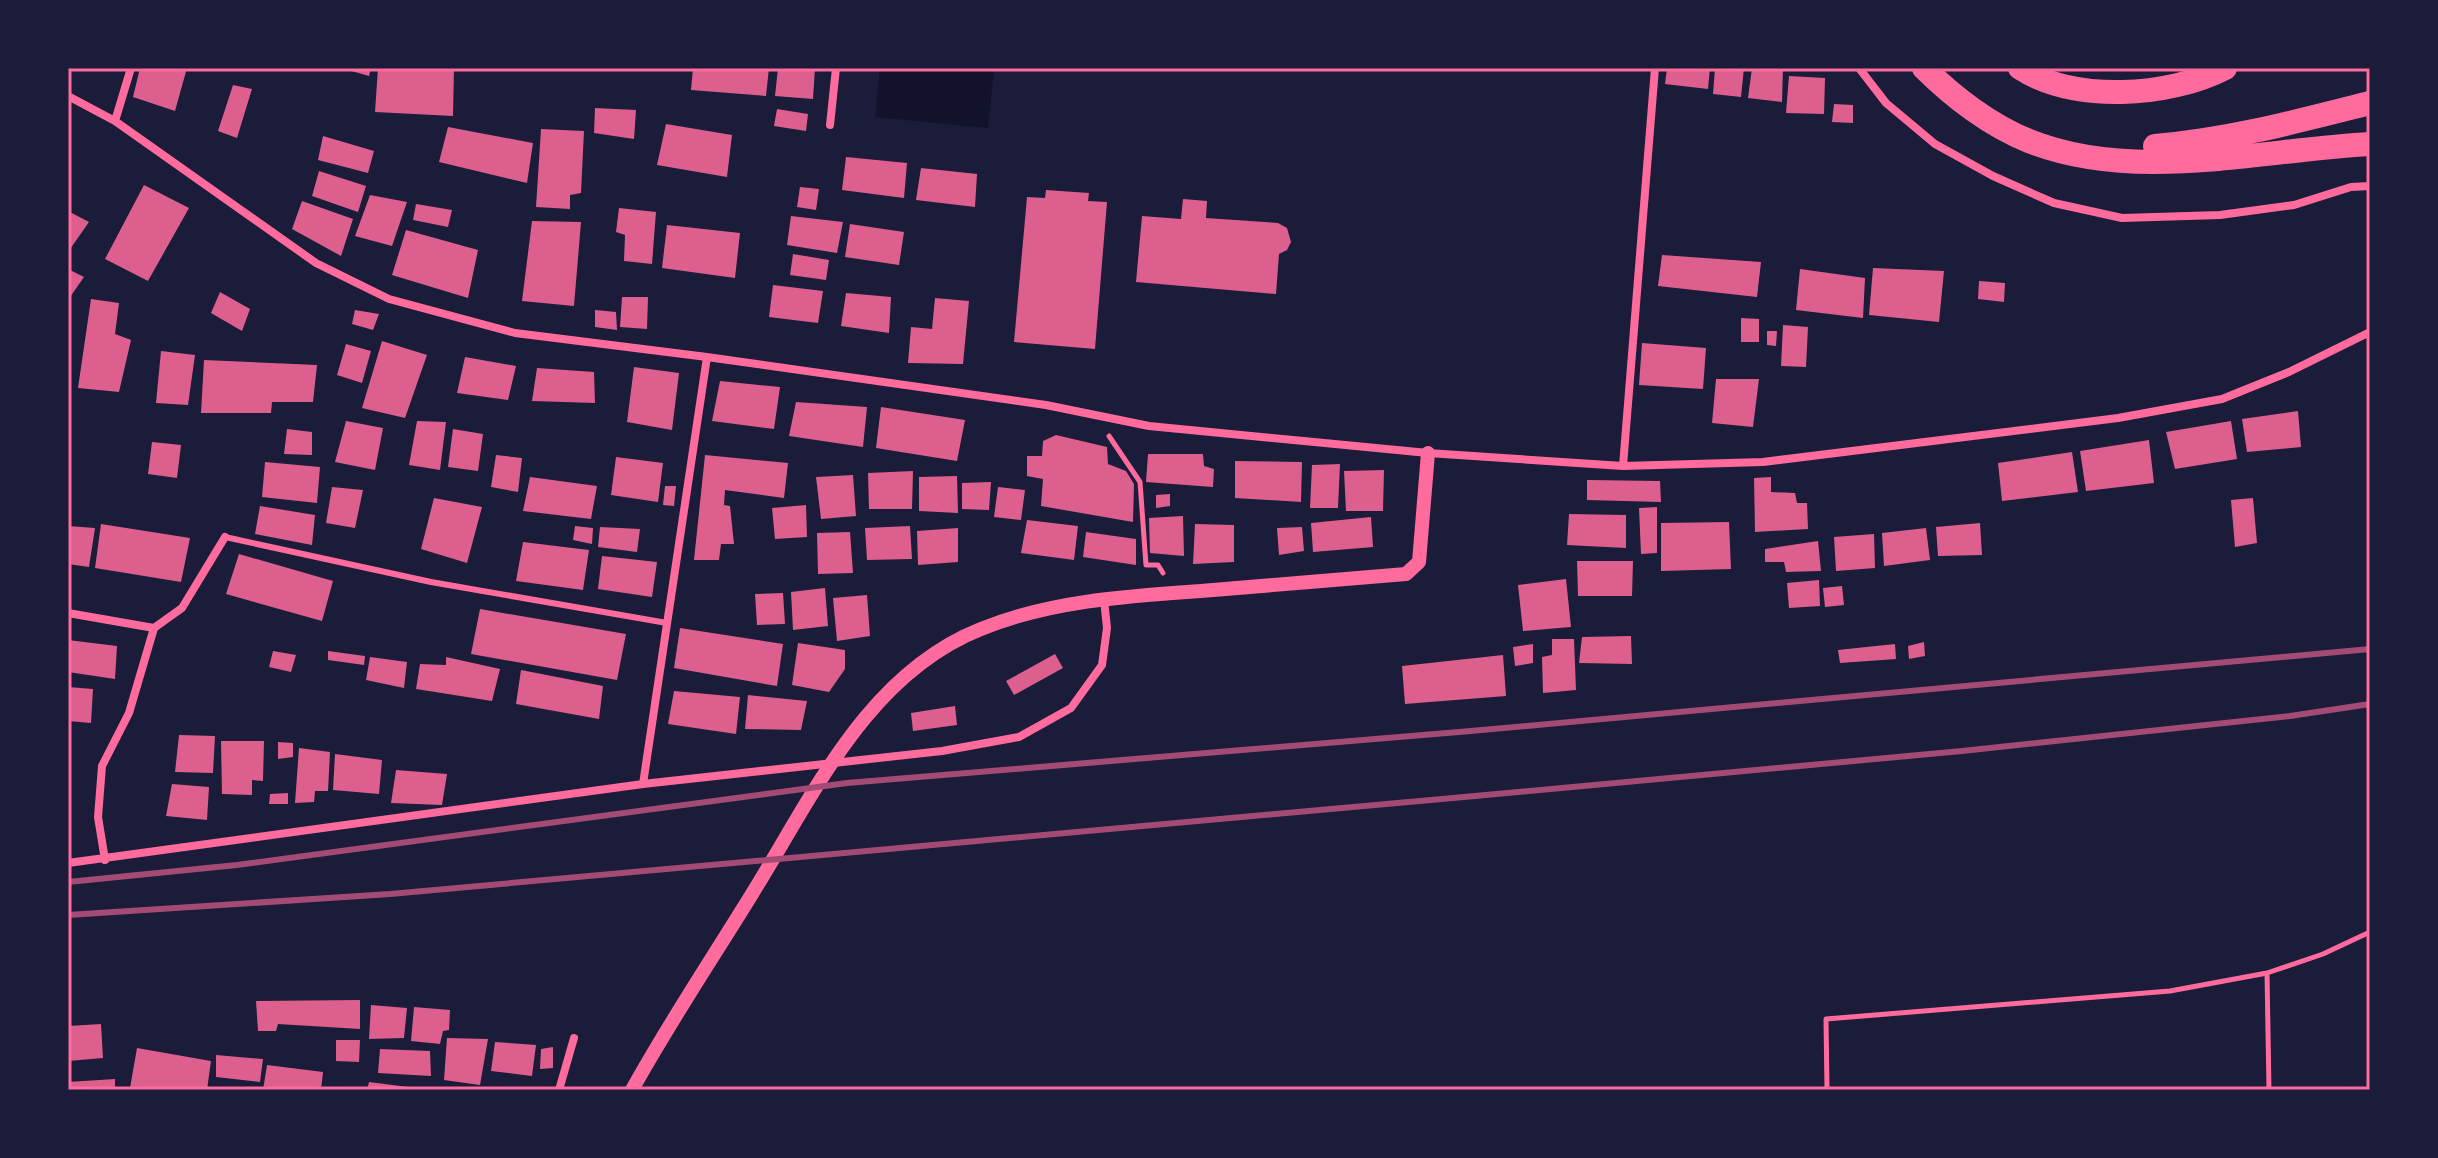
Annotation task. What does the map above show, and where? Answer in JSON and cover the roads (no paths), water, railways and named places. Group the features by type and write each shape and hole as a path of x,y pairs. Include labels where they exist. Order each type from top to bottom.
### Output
{"highway":[{"path":"1924,68 1965,103 2028,141 2072,154 2117,161 2200,159 2370,144"},
{"path":"2020,68 2057,83 2097,91 2137,92 2181,85 2225,68"},
{"path":"1965,103 2033,134 2082,143 2135,146 2186,143 2231,135 2370,103"}],"street":[{"path":"115,121 131,68"},
{"path":"830,125 836,68"},
{"path":"1623,466 1655,68"},
{"path":"1859,68 1886,103 1935,144 1993,176 2054,203 2122,218 2220,215 2294,205 2351,187 2370,186"},
{"path":"68,96 115,121 316,263 389,299 515,333 1046,405 1149,426 1428,453 1623,466 1763,462 2118,418 2222,399 2289,372 2370,332"},
{"path":"643,784 707,357"},
{"path":"632,1090 843,746 885,694 939,649 979,629 1020,615 1104,600 1406,574 1419,562 1428,453"},
{"path":"105,860 98,817 102,766 129,713 154,628 182,608 225,537"},
{"path":"68,863 643,784 942,751 1019,737 1071,708 1102,665 1107,628 1104,600"},
{"path":"68,613 154,628"},
{"path":"559,1090 574,1038"}],"lane":[{"path":"225,537 431,582 667,623"}],"railway":[{"path":"68,882 237,865 847,783 1471,731 2370,649"},
{"path":"68,915 390,894 1475,796 1962,751 2290,716 2370,704"}]}
